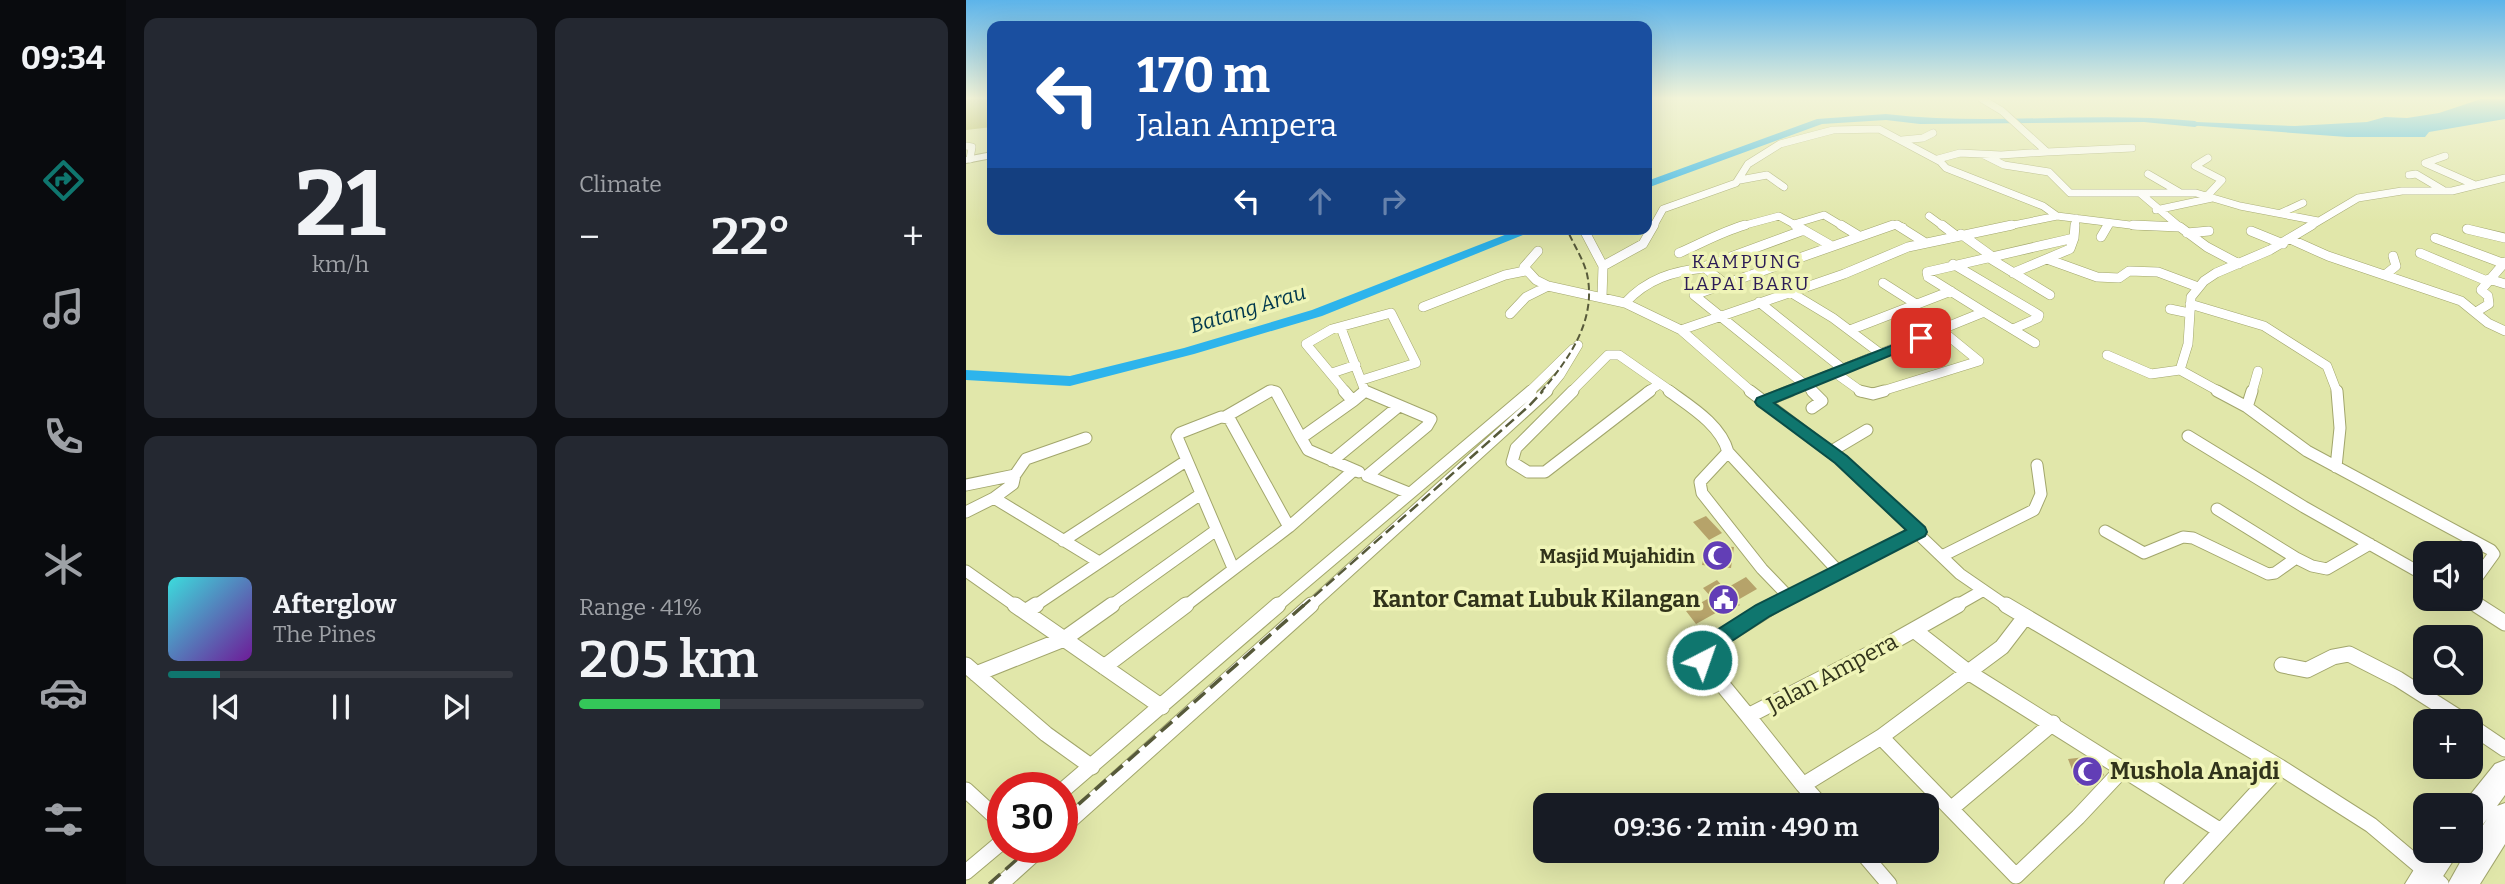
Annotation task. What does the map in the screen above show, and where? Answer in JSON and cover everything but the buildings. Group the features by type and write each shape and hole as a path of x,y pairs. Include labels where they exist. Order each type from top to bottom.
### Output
{"highway":[{"path":"2483,801 2505,773"},
{"path":"2463,884 2505,817"}],"street":[{"path":"1740,180 1748,164 1780,144 1793,140"},
{"path":"1902,140 1956,173 2043,206 2057,216"},
{"path":"2036,140 2048,152"},
{"path":"966,146 972,147 968,159 987,156"},
{"path":"1939,161 1939,158 1960,153 1984,155 2092,149 2109,152 2133,148"},
{"path":"1984,155 2004,165 2049,172 2055,175 2064,190 2070,192 2179,192 2318,222"},
{"path":"2445,156 2425,163 2475,185"},
{"path":"2157,210 2186,206 2210,197 2222,180 2195,166 2208,158"},
{"path":"2148,174 2179,192"},
{"path":"2409,174 2429,180 2445,191"},
{"path":"1652,228 1663,209 1740,180 1767,175 1784,187"},
{"path":"2180,370 2188,344 2190,308 2198,287 2216,273 2286,242 2350,201 2368,195 2403,191 2445,191 2505,178"},
{"path":"2141,194 2184,230 2239,264"},
{"path":"2281,213 2303,203"},
{"path":"1794,224 1824,215 1859,236"},
{"path":"1679,253 1707,241 1717,233 1779,216 1830,245"},
{"path":"1929,216 2013,274 2050,295"},
{"path":"1681,330 1924,242 1958,234 2057,216 2209,232"},
{"path":"2013,274 2070,249 2076,218"},
{"path":"2101,237 2109,223"},
{"path":"1812,408 1822,401 1806,384 1693,295 1830,245 1896,225 1924,242"},
{"path":"2467,229 2505,238"},
{"path":"1705,268 1709,263 1804,230"},
{"path":"2250,231 2453,298 2488,323 2505,331"},
{"path":"1587,235 1603,266 1602,297"},
{"path":"1603,266 1643,244 1648,235"},
{"path":"2435,238 2505,263 2481,290 2488,296 2489,304 2476,312"},
{"path":"2035,343 1927,273 1988,256 2074,239"},
{"path":"1525,271 1528,262 1538,251"},
{"path":"2420,253 2505,284"},
{"path":"2385,275 2396,266 2393,256"},
{"path":"2047,259 2097,277 2119,278 2129,271 2158,272 2198,287"},
{"path":"1954,264 2039,316 2013,329"},
{"path":"1625,303 1637,290 1658,276 1677,270 1705,268 1724,283"},
{"path":"1423,307 1505,275 1525,271 1548,286 1625,303 1681,330 1762,402 1841,460 1944,555 1960,574 1982,591 2280,767 2371,825 2433,873"},
{"path":"1883,283 1916,304"},
{"path":"1510,314 1526,298 1548,286"},
{"path":"1850,330 1951,291"},
{"path":"1790,292 1850,330 1881,354"},
{"path":"1759,302 1863,393 1873,394 1979,361 1941,330"},
{"path":"2170,309 2190,308 2228,313 2264,326 2327,366 2333,375 2341,424 2336,467"},
{"path":"1762,402 1984,312"},
{"path":"1301,438 1353,401 1364,386 1416,363 1391,313 1313,338 1307,344 1332,373 1346,396 1353,401"},
{"path":"1341,328 1364,386 1399,406 1427,415 1430,423 1367,476"},
{"path":"1078,778 1409,493 1526,397 1566,354 1578,345 1560,375 1540,399 1078,814"},
{"path":"1658,385 1637,398 1545,472 1528,472 1512,462 1516,448 1608,355 1619,355 1714,425 1728,443 1728,452 1838,571"},
{"path":"2107,355 2151,374 2180,370 2246,407 2296,444 2474,541"},
{"path":"1332,373 1356,365"},
{"path":"2246,407 2258,371"},
{"path":"1233,568 1186,461 1178,435 1226,417 1271,390 1276,393 1308,450 1409,493"},
{"path":"1332,461 1399,406"},
{"path":"1226,417 1233,422 1289,527"},
{"path":"1830,452 1867,430"},
{"path":"2188,436 2304,507 2413,569"},
{"path":"966,485 1015,475 1026,459 1086,438"},
{"path":"1728,452 1700,482 1702,493 1762,569 1788,596"},
{"path":"1063,541 1186,461"},
{"path":"1944,555 2034,510 2042,496 2037,465"},
{"path":"1104,667 1289,527 1354,470"},
{"path":"966,512 994,498 1013,484 1015,475"},
{"path":"1025,612 1201,494"},
{"path":"994,498 1099,562"},
{"path":"2217,509 2312,566 2327,569 2370,544"},
{"path":"971,669 1064,639 1215,531"},
{"path":"2105,531 2144,553 2183,537 2193,538 2268,574 2275,573 2296,558"},
{"name":"Jalan Ampera","path":"1918,532 1788,596 1702,651 1702,660 1748,716 1914,630 1982,591"},
{"path":"2483,546 2494,554 2483,570"},
{"path":"966,571 1162,707"},
{"path":"2483,609 2505,623"},
{"path":"1803,785 1881,737 2002,647 2025,617"},
{"path":"1914,630 1968,672 2221,831"},
{"path":"2282,665 2308,671 2339,654 2349,654 2398,679 2445,709"},
{"path":"971,669 1046,734 1092,767"},
{"path":"1748,716 1810,793"},
{"path":"1952,808 2053,723"},
{"path":"2483,734 2505,749"},
{"path":"1881,737 2020,880 2123,769"},
{"path":"2172,884 2280,767"},
{"path":"966,790 987,809"},
{"path":"966,872 987,854"},
{"path":"1000,884 1024,863"},
{"path":"1871,863 1889,884"}],"waterway":[{"name":"Batang Arau","path":"1652,183 1769,140"},
{"name":"Batang Arau","path":"966,375 1070,381 1189,351 1317,313 1517,235"}],"railway":[{"path":"1541,392 1578,338 1588,307 1587,274 1570,235"},
{"path":"1302,607 1543,391"},
{"path":"1078,805 1304,605"},
{"path":"989,884 1013,863"}],"place":[{"name":"Masjid Mujahidin","path":"1718,556"},
{"name":"Kantor Camat Lubuk Kilangan","path":"1723,599"},
{"name":"Mushola Anajdi","path":"2087,771"}],"district":[{"name":"KAMPUNG LAPAI BARU","path":"1747,272"}],"route":[{"path":"1702,660 1701,655 1705,648 1763,610 1918,532 1841,460 1762,402 1921,338"}]}
